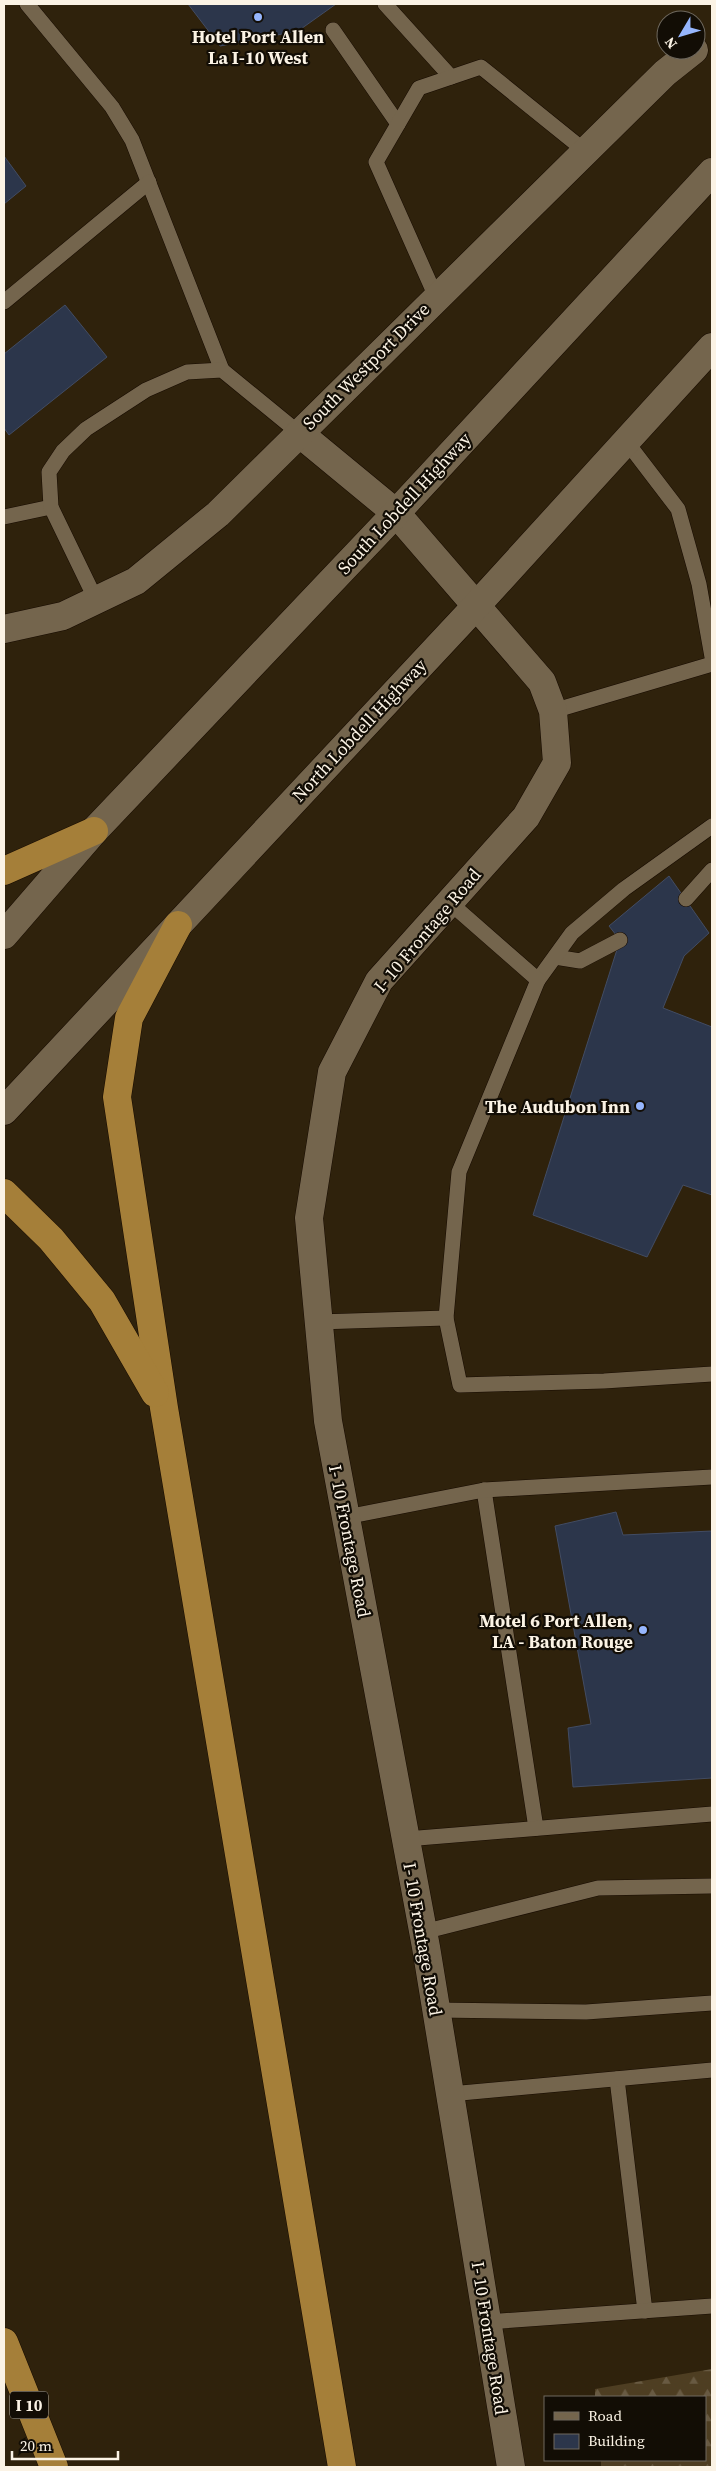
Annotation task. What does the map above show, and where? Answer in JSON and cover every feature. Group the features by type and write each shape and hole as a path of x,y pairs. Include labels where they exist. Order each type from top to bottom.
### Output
{"highway":[{"path":"4,871 94,831"},
{"path":"178,925 130,1018 116,1097 164,1408 342,2467"},
{"path":"4,1193 51,1239 102,1301 164,1408"},
{"name":"I 10","path":"4,2342 54,2467"}],"street":[{"name":"South Westport Drive","path":"4,629 62,616 136,580 218,514 436,297 665,73 681,60"},
{"name":"South Lobdell Highway","path":"4,935 94,831 396,513 712,172"},
{"name":"North Lobdell Highway","path":"4,1111 476,606 712,347"},
{"name":"I- 10 Frontage Road","path":"298,433 396,513 542,682 553,710 557,763 526,816 379,981 332,1072 309,1218 328,1421 423,1932 511,2467"}],"lane":[{"path":"26,4 112,107 132,140 222,370 298,433"},
{"path":"385,4 451,78"},
{"path":"333,30 398,124"},
{"path":"436,297 376,162 419,88 482,67 585,151"},
{"path":"4,302 149,182"},
{"path":"96,600 51,507 49,472 63,451 86,429 154,386 187,372 222,370"},
{"path":"626,441 678,509 705,581 712,657"},
{"path":"4,517 51,507"},
{"path":"553,710 712,664"},
{"path":"712,826 624,890 572,933 538,980 459,1172 446,1318 460,1385 604,1381 712,1374"},
{"path":"686,899 712,870"},
{"path":"450,902 538,980"},
{"path":"555,957 580,962 620,940"},
{"path":"318,1322 446,1318"},
{"path":"346,1517 484,1490 712,1477"},
{"path":"484,1490 536,1828"},
{"path":"406,1839 712,1814"},
{"path":"423,1932 598,1888 712,1886"},
{"path":"436,2010 586,2012 712,2003"},
{"path":"450,2094 712,2070"},
{"path":"617,2079 645,2311"},
{"path":"487,2322 712,2306"}],"green space":[{"path":"712,2369 712,2467 601,2467 601,2461 706,2461 706,2396 595,2396 595,2389"}],"building":[{"name":"Hotel Port Allen La I-10 West","path":"188,4 336,4 298,31 220,46"},
{"path":"4,156 26,186 4,204"},
{"path":"65,305 107,357 9,435 4,428 4,354"},
{"name":"The Audubon Inn","path":"669,876 709,933 684,956 663,1008 712,1027 712,1195 683,1185 647,1257 533,1215 620,940 609,926"},
{"name":"Motel 6 Port Allen, LA - Baton Rouge","path":"616,1512 623,1535 712,1531 712,1778 573,1787 568,1728 591,1724 555,1526"}],"place":[{"name":"Hotel Port Allen La I-10 West","path":"258,17"},
{"name":"The Audubon Inn","path":"640,1106"},
{"name":"Motel 6 Port Allen, LA - Baton Rouge","path":"643,1630"}]}
